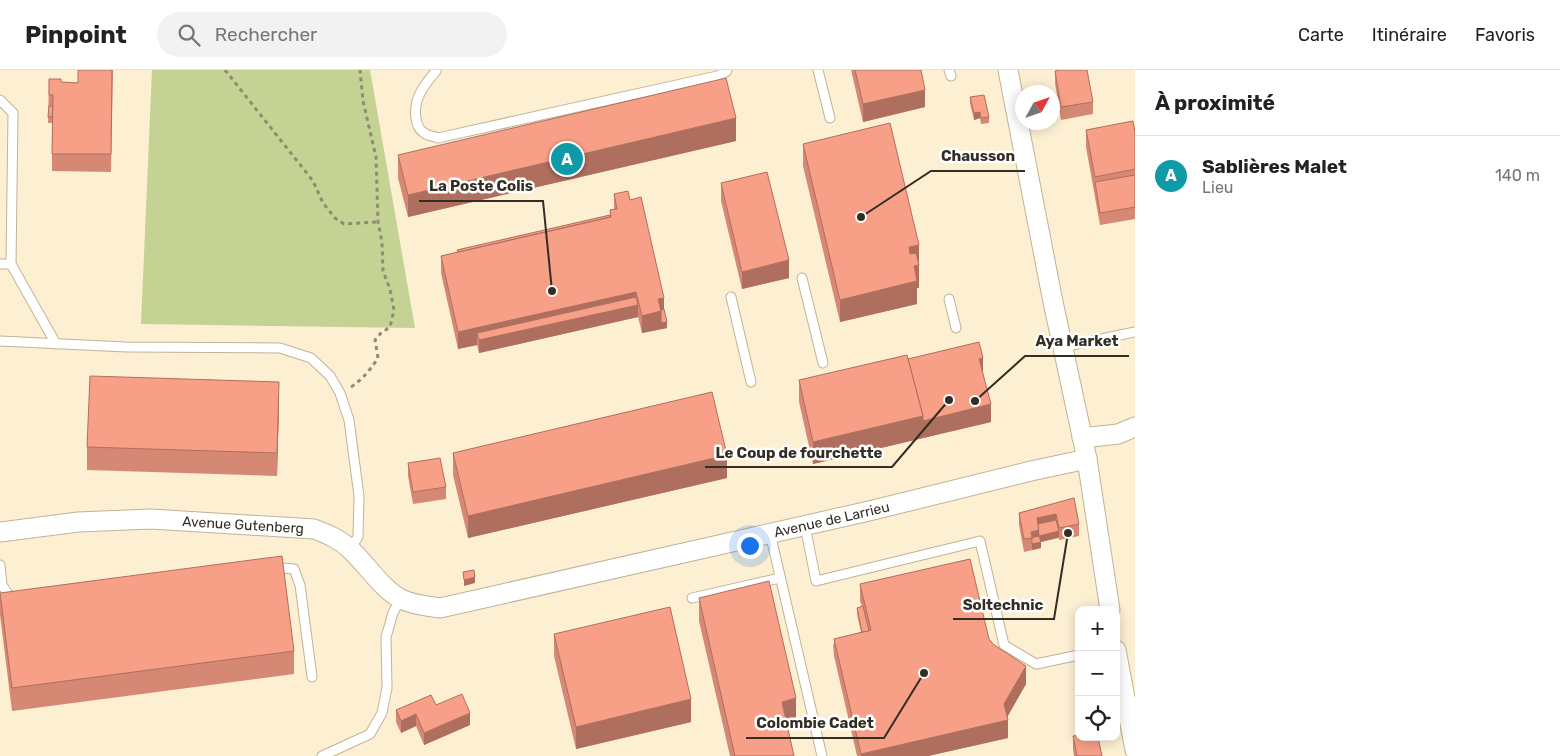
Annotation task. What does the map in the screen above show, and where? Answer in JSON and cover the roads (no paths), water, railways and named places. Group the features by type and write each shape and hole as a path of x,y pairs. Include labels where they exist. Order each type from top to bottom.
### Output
{"street":[{"path":"1008,70 1087,459 1109,606"},
{"path":"1082,438 1118,434 1135,427"},
{"name":"Avenue de Larrieu","path":"460,604 805,526 1087,459"},
{"name":"Avenue Gutenberg","path":"0,532 78,522 151,518 314,529 332,536 350,549 400,599 440,608 460,604"},
{"path":"1116,651 1135,750"}],"lane":[{"path":"437,70 423,86 416,100 415,115 418,128 424,134 438,138 717,76 727,70"},
{"path":"818,70 830,118"},
{"path":"0,100 13,113 11,264 56,344"},
{"path":"0,264 11,264"},
{"path":"802,278 823,363"},
{"path":"731,297 751,382"},
{"path":"949,299 956,328"},
{"path":"1063,346 1135,332"},
{"path":"0,341 126,347 280,348 311,358 330,376 340,393 349,420 359,496 358,537 350,549"},
{"path":"805,526 816,582 980,541 1004,645 1036,664 1075,656"},
{"path":"770,534 822,756"},
{"path":"0,565 2,584 14,602 22,601"},
{"path":"264,568 273,566 294,569 300,585 312,677"},
{"path":"692,598 780,578"},
{"path":"322,756 370,734 382,712 388,688 386,636 393,613 400,599"}],"place":[{"name":"Sablières Malet","path":"567,159"},
{"name":"Chausson","path":"861,217"},
{"name":"La Poste Colis","path":"552,291"},
{"name":"Le Coup de fourchette","path":"949,400"},
{"name":"Aya Market","path":"975,401"},
{"name":"Soltechnic","path":"1068,533"},
{"name":"Colombie Cadet","path":"924,673"}]}
